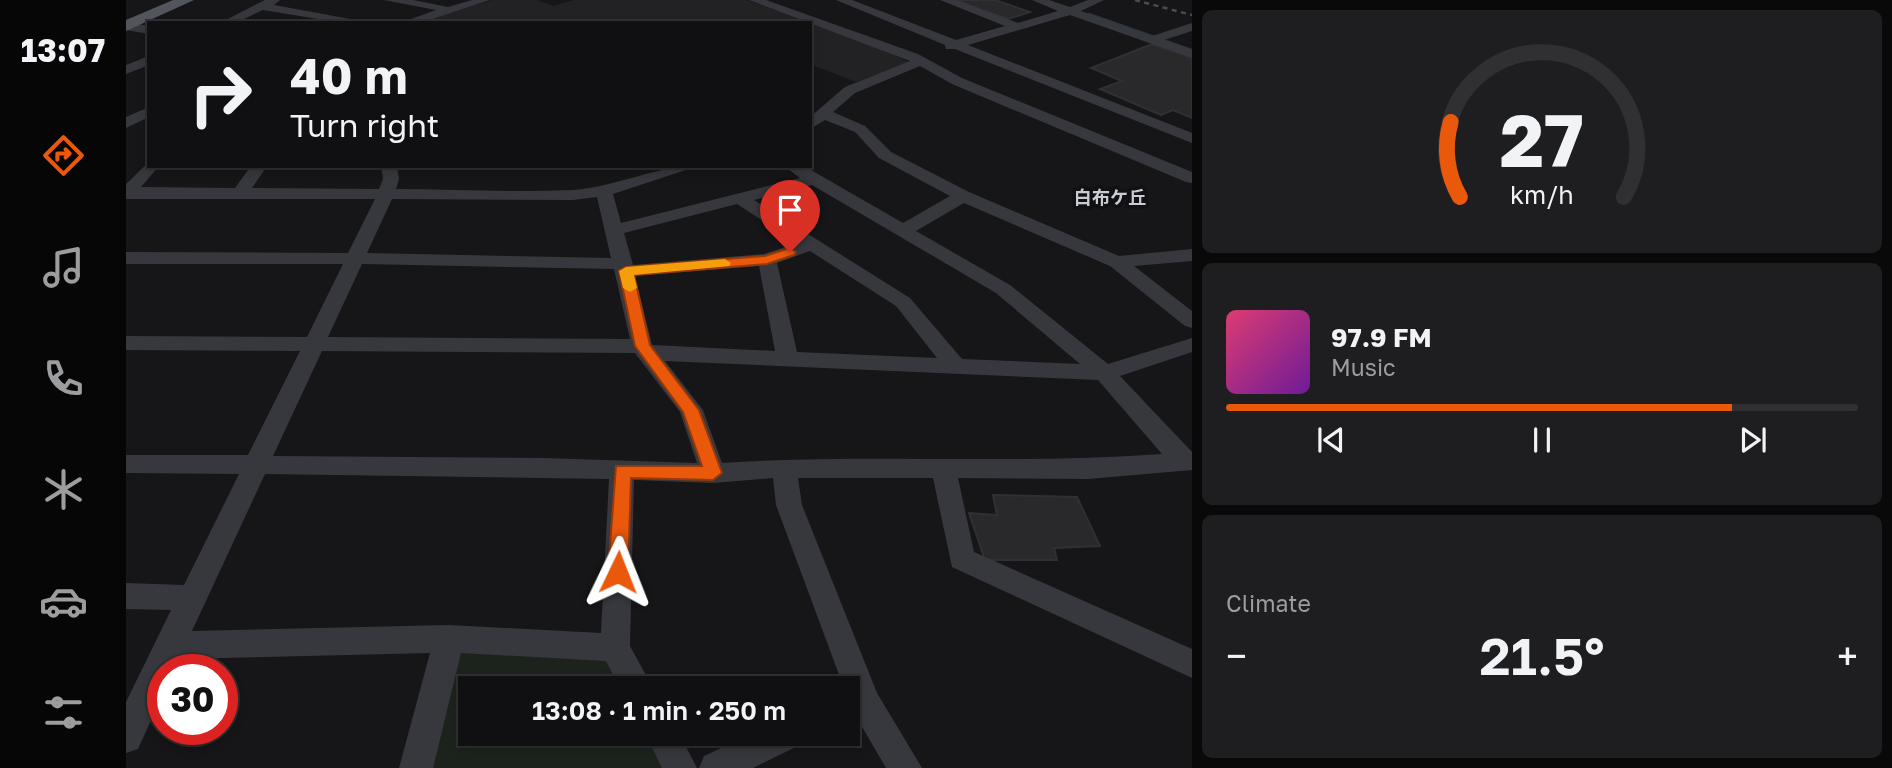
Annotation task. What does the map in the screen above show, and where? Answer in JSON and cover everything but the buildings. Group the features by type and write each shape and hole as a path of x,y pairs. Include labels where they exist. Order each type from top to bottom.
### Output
{"main road":[{"path":"126,23 174,0"},
{"path":"126,23 186,0"}],"street":[{"path":"230,21 274,0"},
{"path":"390,0 453,9"},
{"path":"413,21 484,0"},
{"path":"755,0 916,59 968,86 1192,178"},
{"path":"842,0 1192,132"},
{"path":"854,0 1192,138"},
{"path":"946,0 1018,27"},
{"path":"1038,0 1156,38 1192,54"},
{"path":"1098,0 1071,11 916,59 850,90 832,103 817,120 860,129 885,155 963,196 1117,262 1192,321"},
{"path":"261,6 354,21"},
{"path":"126,23 147,29"},
{"path":"1156,38 1192,27"},
{"path":"126,70 147,61"},
{"path":"126,123 145,107"},
{"path":"127,193 149,168"},
{"path":"240,193 258,168"},
{"path":"126,737 386,194 391,179 389,168"},
{"path":"127,193 573,195 604,191 683,168"},
{"path":"795,168 1003,289 1104,373 1188,461"},
{"path":"615,230 814,179"},
{"path":"604,191 644,349 691,410 713,473"},
{"path":"903,231 963,196"},
{"path":"740,198 903,302 956,367"},
{"path":"126,258 355,259 625,268 767,260 813,244"},
{"path":"1117,262 1192,255"},
{"path":"767,260 788,359"},
{"path":"126,343 644,349 788,359 1104,373 1192,345"},
{"path":"126,464 544,467 713,473 784,468 1088,469 1188,461"},
{"path":"784,468 789,505 847,676"},
{"path":"944,470 962,559 1192,664"},
{"path":"622,471 615,648 630,676"},
{"path":"126,596 192,598"},
{"path":"171,645 449,639 615,648"},
{"path":"416,768 449,639"},
{"path":"860,709 905,768"},
{"path":"669,746 680,768"},
{"path":"716,768 763,746"}],"shaded area":[{"path":"493,0 537,0 553,6 574,0 747,0 805,21 422,21"},
{"path":"812,24 909,62 856,82 812,65"},
{"path":"456,649 608,656 619,676 458,676 458,746 656,746 668,768 431,768"}],"waterway":[{"path":"1089,14 1192,50"}],"railway":[{"path":"1135,0 1192,15"}],"slow traffic":[{"path":"630,288 626,271 725,263"}],"district":[{"name":"白布ケ丘","path":"1110,197"}],"route":[{"path":"618,572 622,471 713,473 691,410 642,346 626,271 767,260 790,252"}]}
